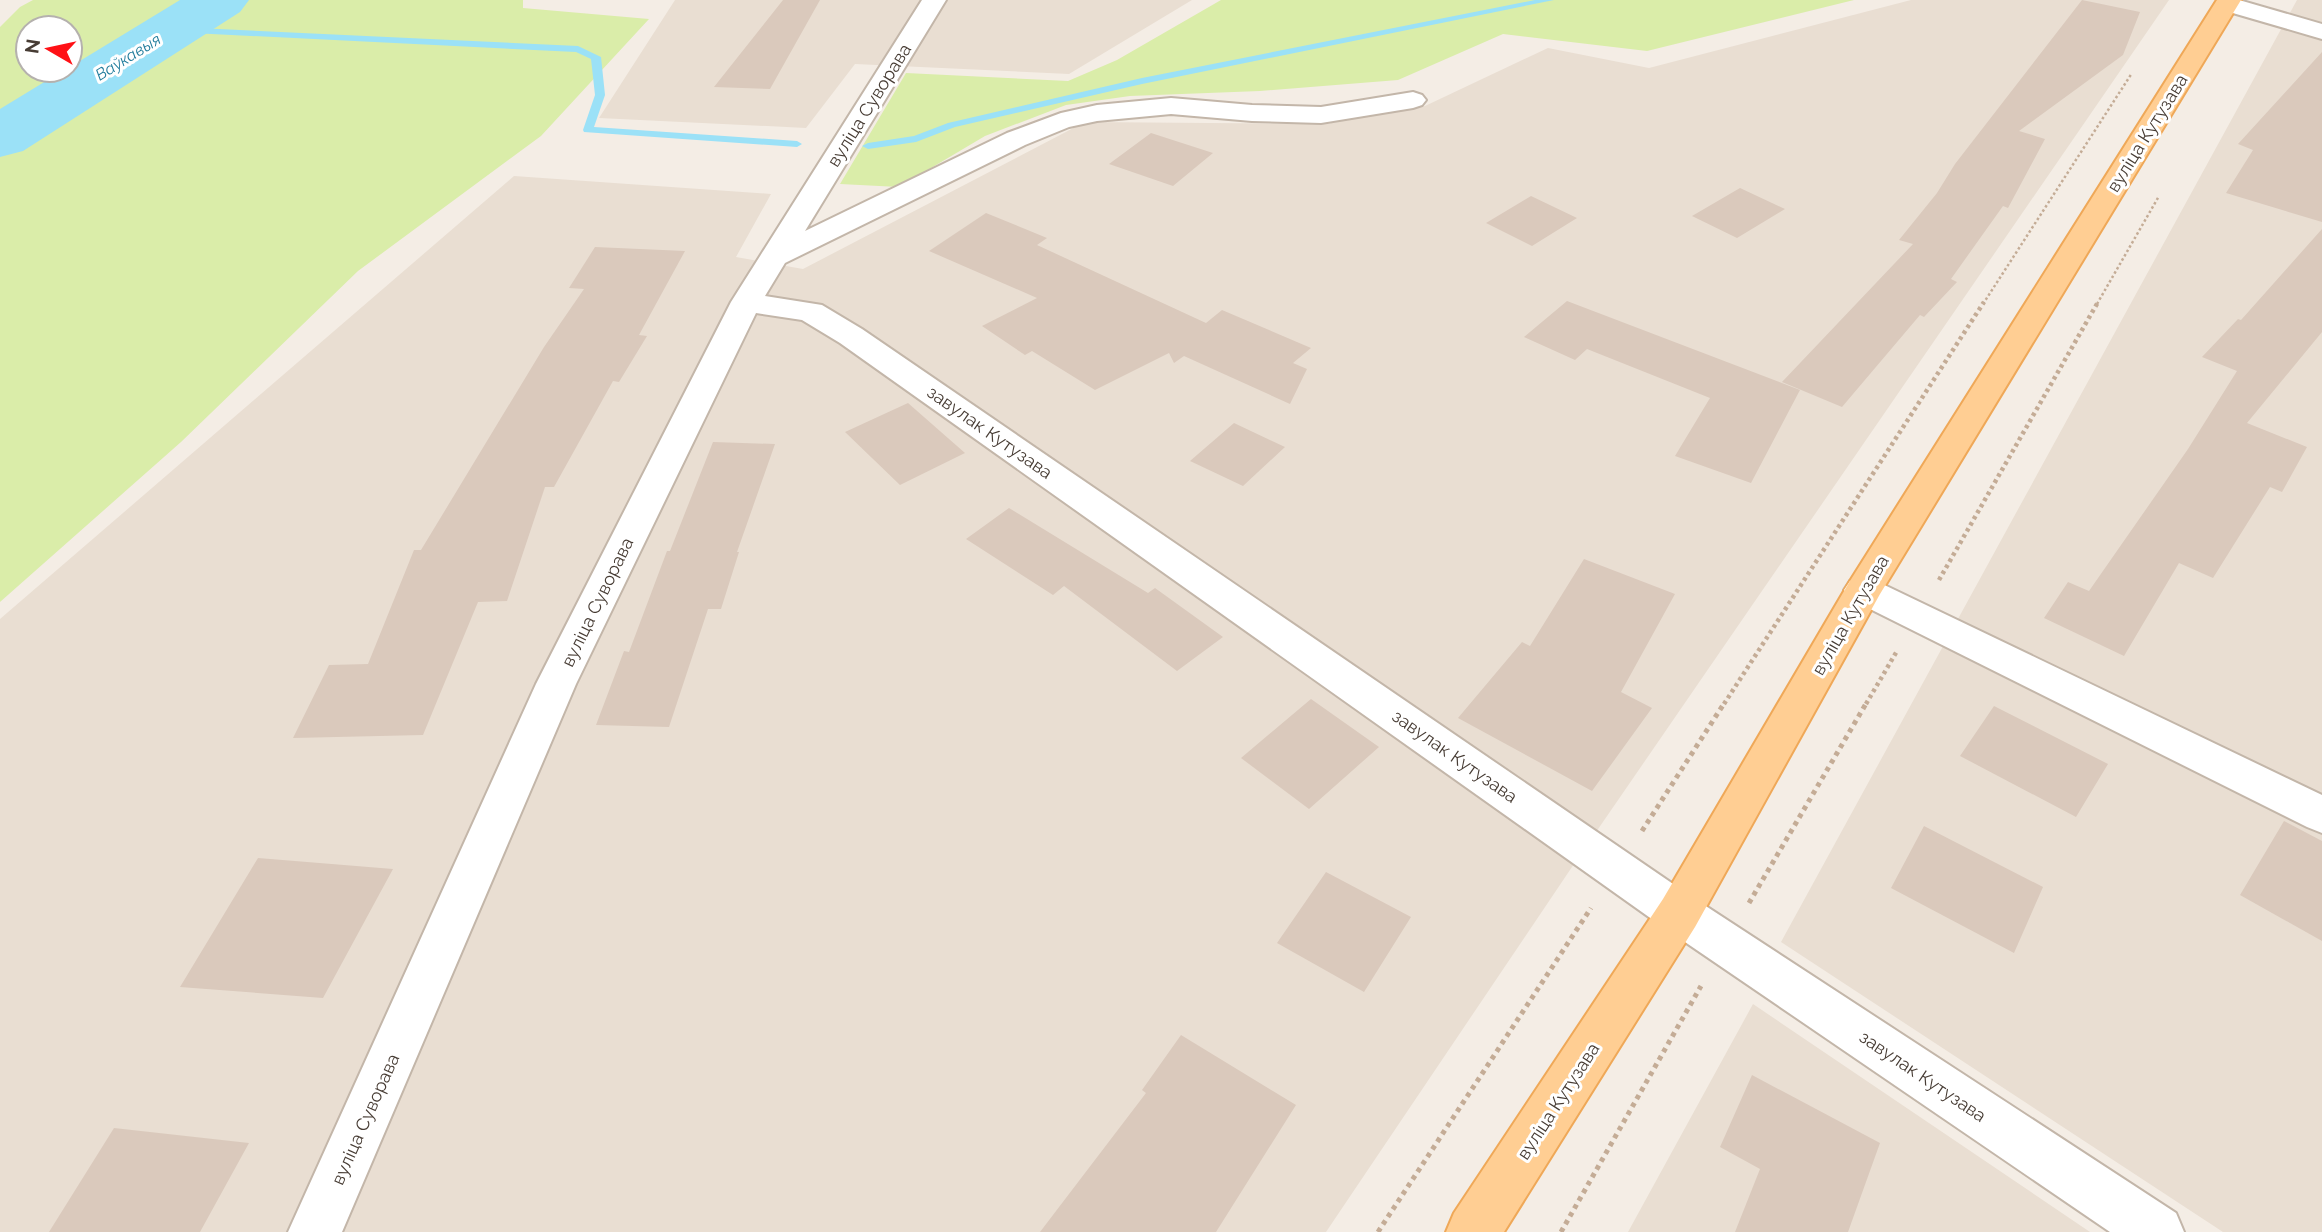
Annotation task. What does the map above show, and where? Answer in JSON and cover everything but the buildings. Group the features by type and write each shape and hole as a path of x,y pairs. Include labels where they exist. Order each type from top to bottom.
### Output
{"main road":[{"name":"вуліца Кутузава","path":"1473,1232 1679,913 1863,590 2228,2"}],"street":[{"name":"вуліца Суворава","path":"315,1232 556,684 746,302 934,0"},
{"path":"2228,2 2322,32"},
{"path":"774,257 1016,139 1061,121 1097,113 1171,106 1252,113 1321,115 1413,100"},
{"name":"завулак Кутузава","path":"746,302 811,312 851,335 1679,913 2157,1232"},
{"path":"1863,590 2322,815"}],"path":[{"path":"1378,1232 1617,869 2132,73"}],"shaded area":[{"path":"675,0 1192,0 1069,74 855,64 806,128 599,118"},
{"path":"1911,0 2169,0 1574,864 1326,1232 0,1232 0,619 514,176 771,194 736,257 803,269 1085,122 1326,124 1425,106 1548,48 1649,68"},
{"path":"2297,0 2322,0 2322,1232 2223,1232 1781,942"},
{"path":"1753,1004 2090,1232 1628,1232"}],"green space":[{"path":"33,0 523,0 523,8 649,19 541,136 358,271 181,442 0,602 0,27 20,7"},
{"path":"1221,0 1854,0 1647,51 1503,34 1398,80 1260,91 1130,96 1066,105 985,136 899,187 840,184 906,73 1068,81 1117,60"}],"waterway":[{"name":"Ваўкавыя","path":"0,137 220,0"},
{"path":"868,146 916,139 952,125 1142,81 1549,0"},
{"path":"175,30 578,49 596,57 600,95 588,130 797,144"}]}
